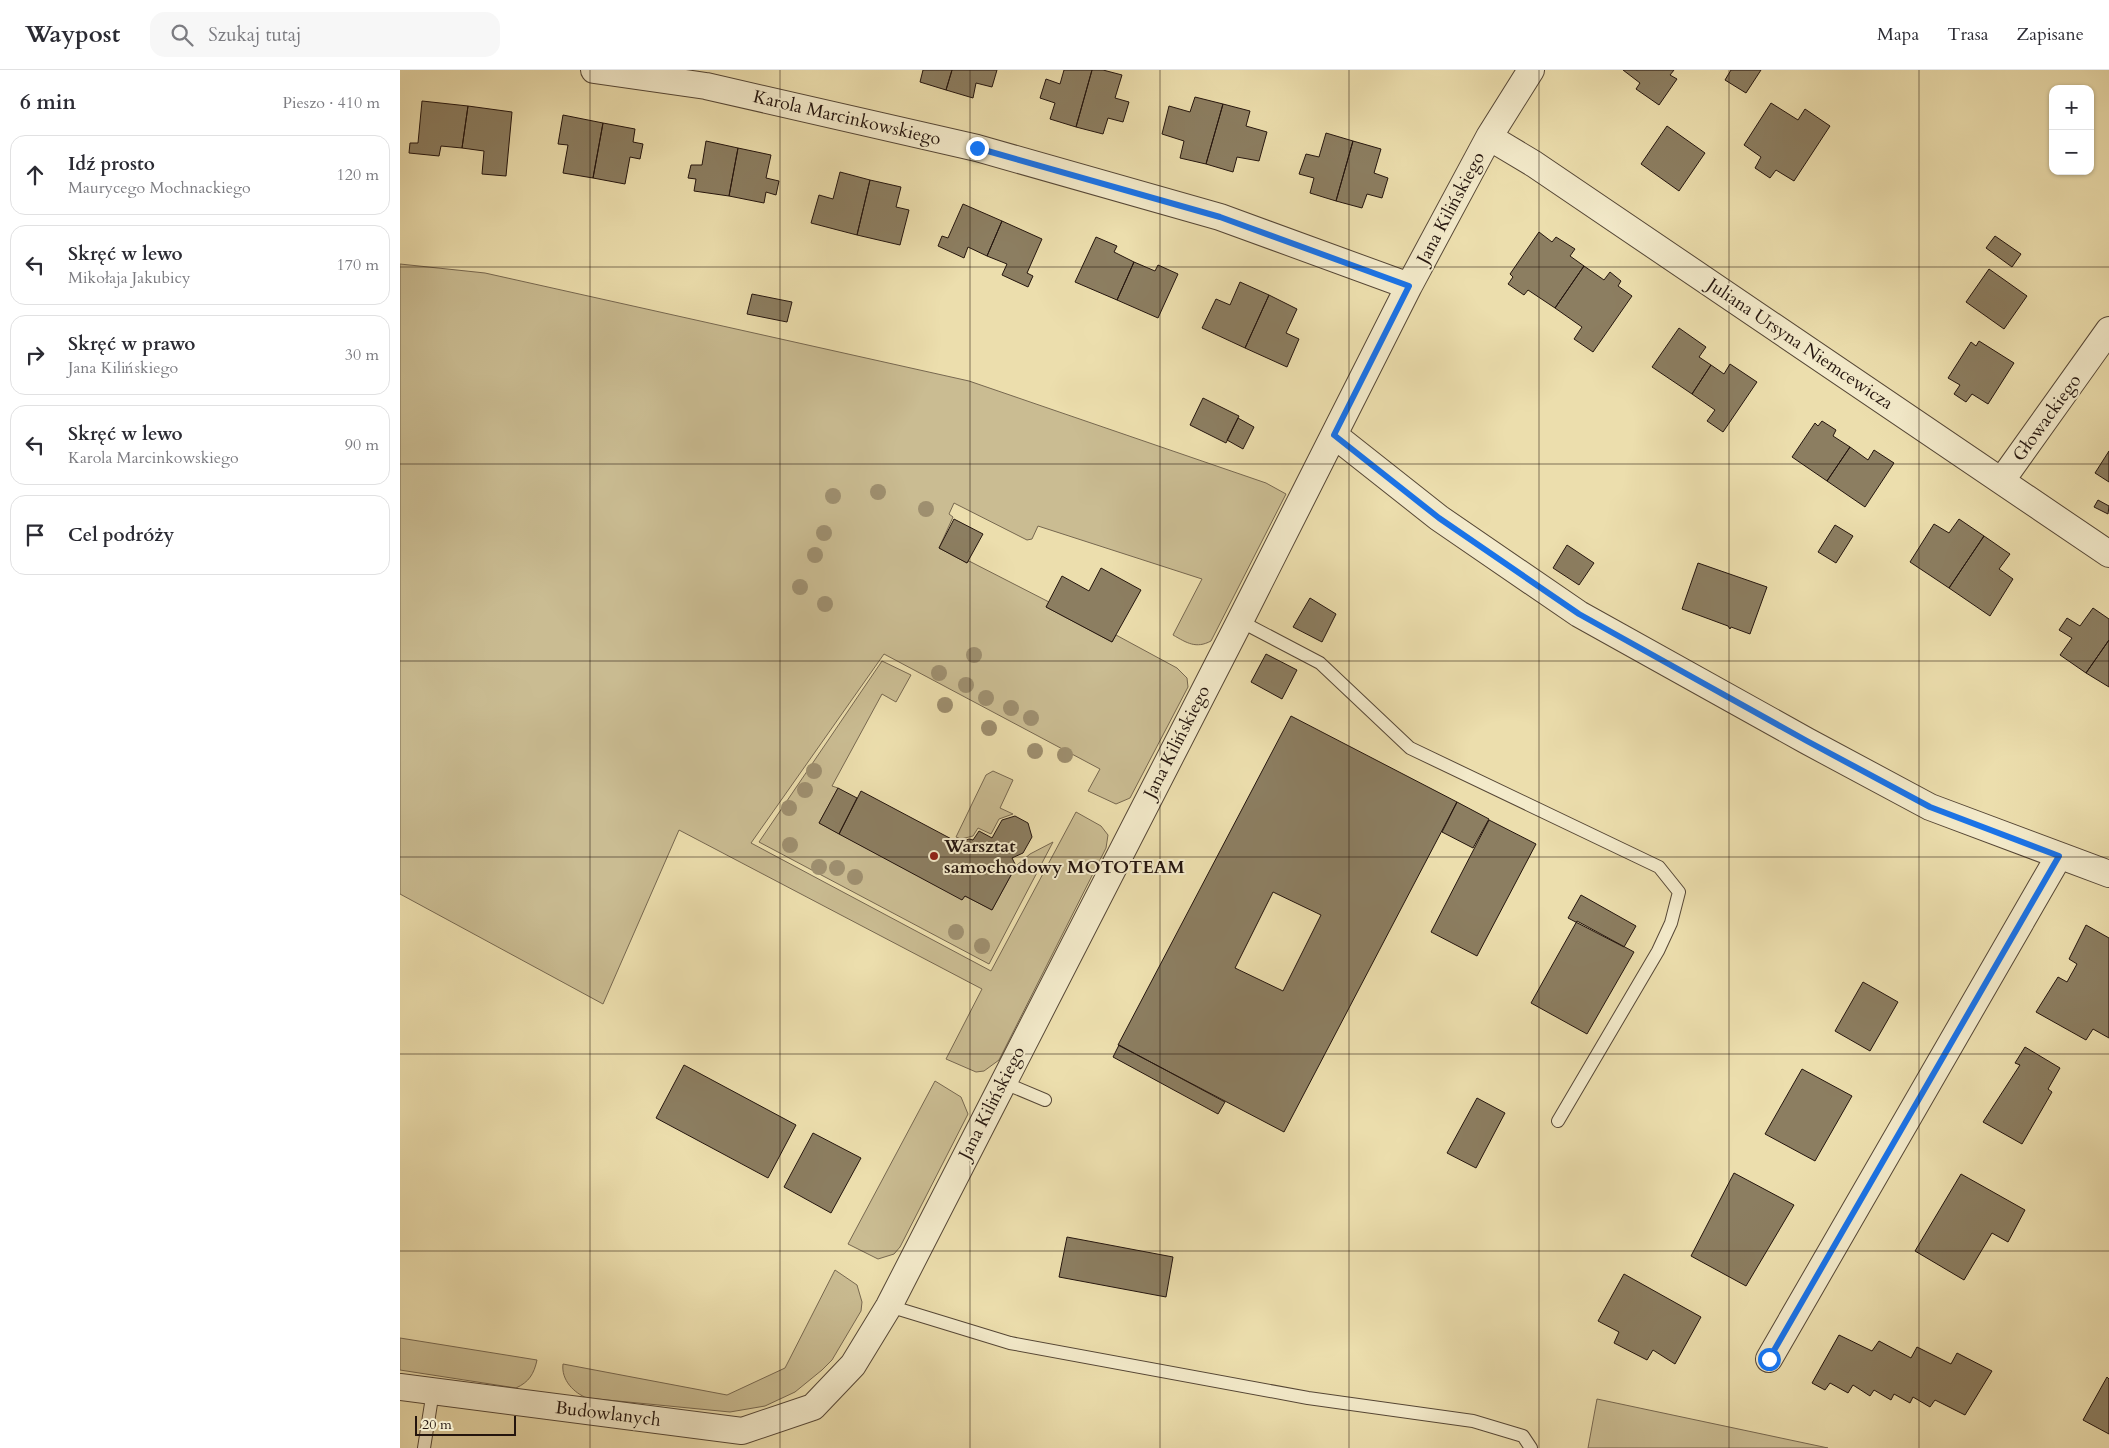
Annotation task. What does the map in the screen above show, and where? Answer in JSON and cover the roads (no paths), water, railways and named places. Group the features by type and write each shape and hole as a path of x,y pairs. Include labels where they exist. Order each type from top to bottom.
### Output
{"street":[{"name":"Karola Marcinkowskiego","path":"594,70 706,86 977,148 1220,217 1409,286"},
{"name":"Jana Kilińskiego","path":"813,1407 853,1365 889,1306 1002,1082 1240,621 1409,286 1489,137 1531,70"},
{"name":"Juliana Ursyna Niemcewicza","path":"1489,137 1534,164 2109,554"},
{"name":"Głowackiego","path":"2002,480 2109,330"},
{"path":"1334,435 1439,518 1579,614 1930,807 2109,874"},
{"path":"1769,1359 2059,856"},
{"name":"Budowlanych","path":"400,1387 742,1431 813,1407"},
{"path":"759,1448 772,1421"}],"lane":[{"path":"1240,621 1320,663 1410,748 1659,867 1678,892 1671,923 1658,951 1558,1121"},
{"path":"1002,1082 1045,1100"},
{"path":"889,1306 1010,1343 1308,1398 1473,1421 1523,1436 1531,1448"},
{"path":"424,1448 433,1391"}],"place":[{"name":"Warsztat samochodowy MOTOTEAM","path":"934,856"}]}
